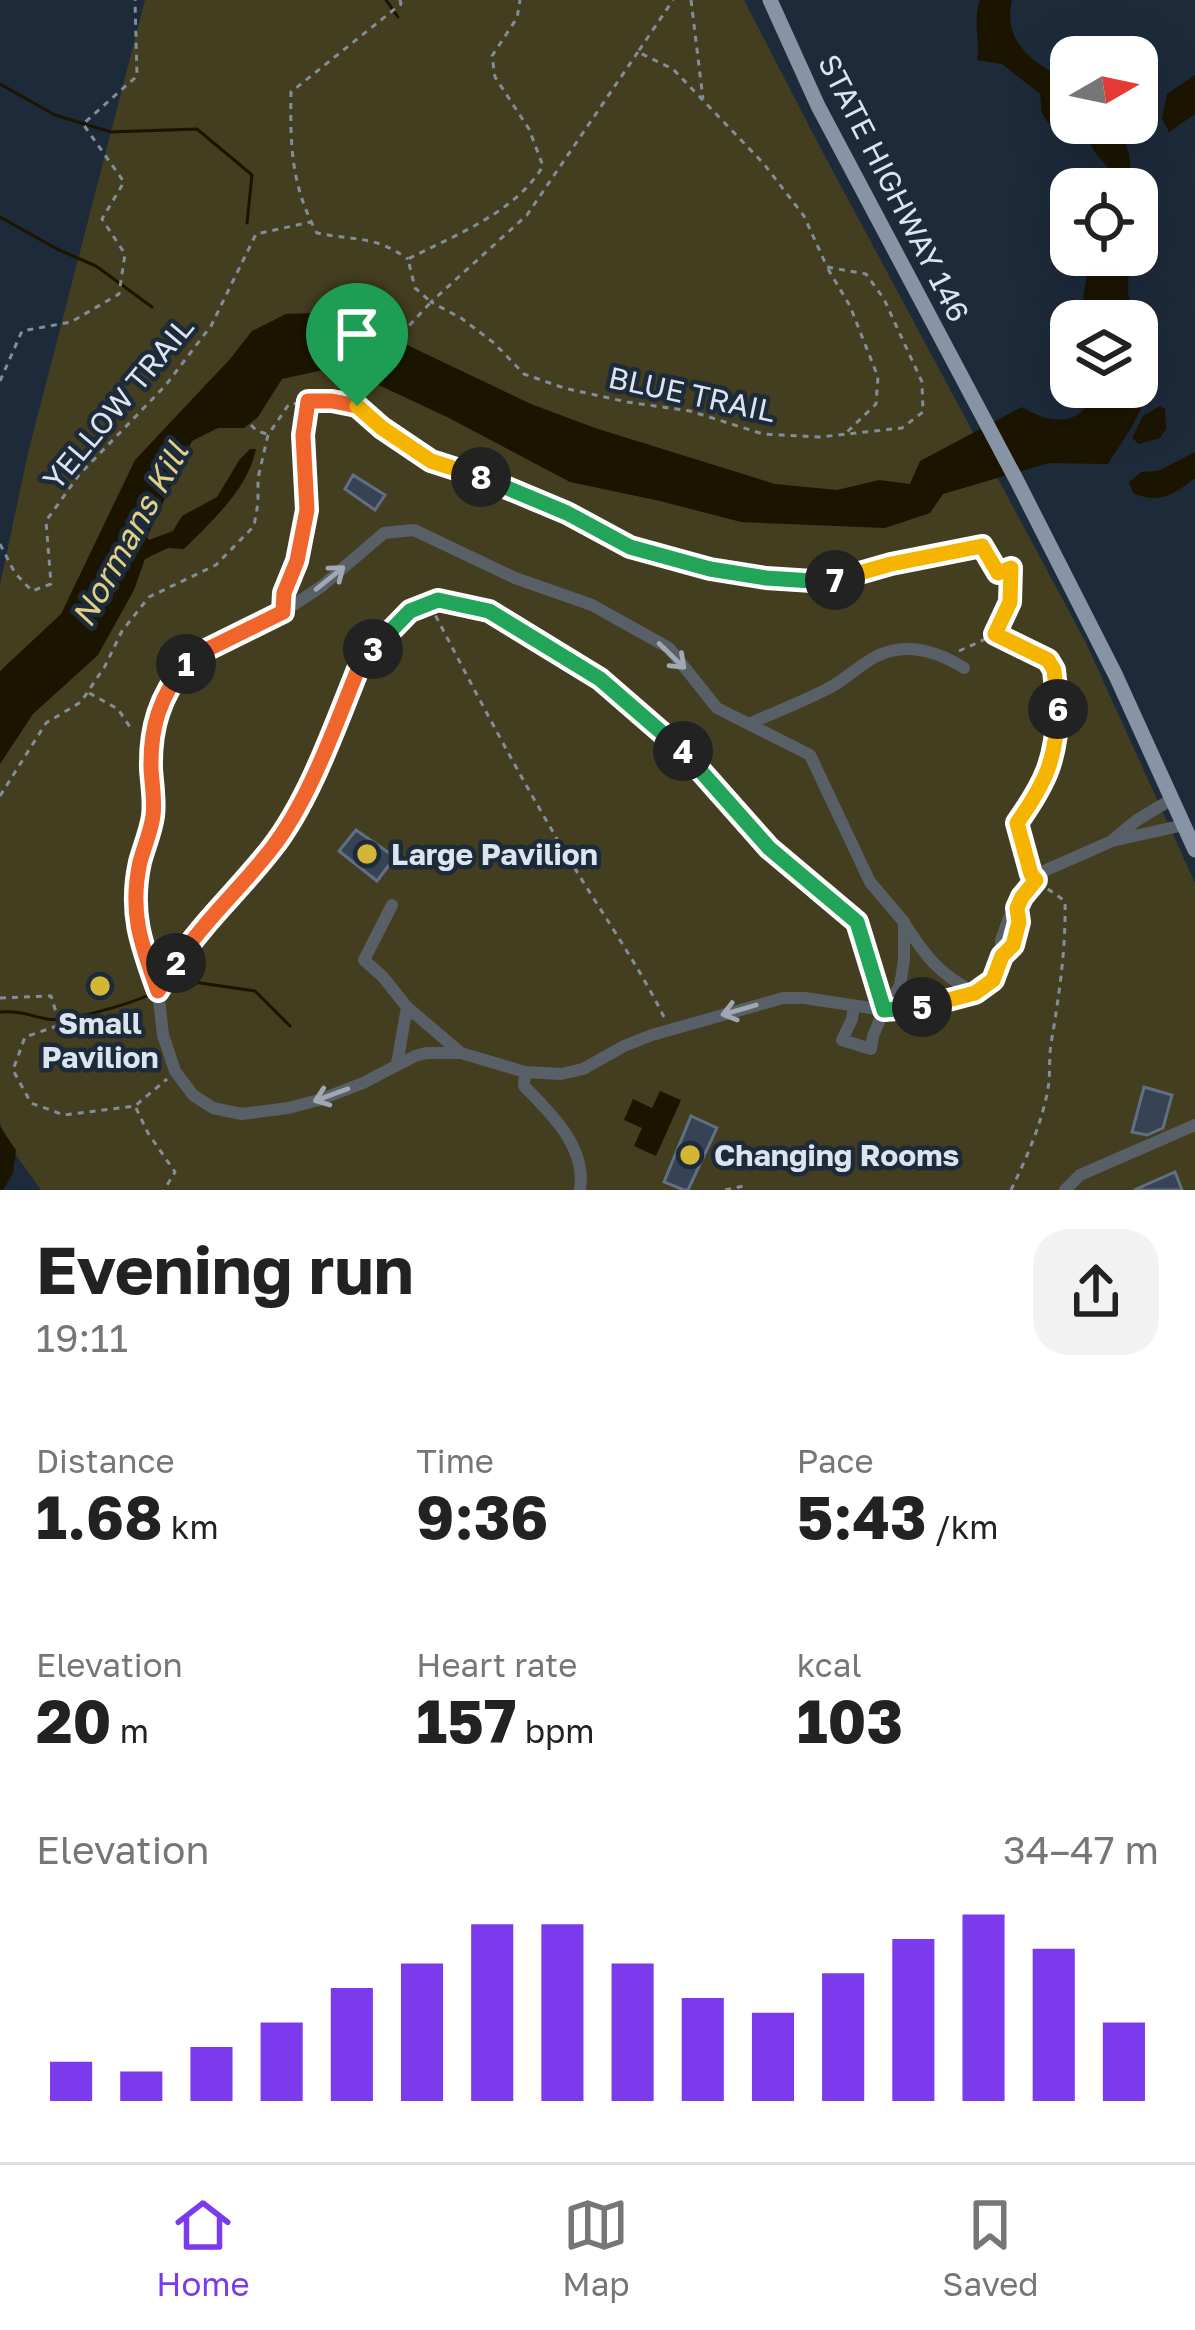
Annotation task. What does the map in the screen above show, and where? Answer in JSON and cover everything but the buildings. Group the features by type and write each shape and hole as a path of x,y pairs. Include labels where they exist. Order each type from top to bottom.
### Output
{"main road":[{"name":"STATE HIGHWAY 146","path":"770,0 818,106 1116,676 1195,850"}],"lane":[{"path":"975,993 928,960 869,881 810,755 717,708 668,648 592,605 514,578 414,530 384,533 283,612 190,658 167,687 154,726 153,815 134,906 175,1071 193,1095 213,1108 242,1114 319,1100 426,1053 461,1053 525,1072 561,1074 670,1030 783,998 884,1010 975,993 993,980 1002,956 1013,945 1017,908 1044,871 1112,841 1184,825"},
{"path":"749,724 830,688 876,656 900,649 947,657 964,668"},
{"path":"1112,841 1172,799"},
{"path":"392,905 364,960 407,1007 461,1053"},
{"path":"854,1006 842,1040 871,1049 884,1010 900,986 904,922"},
{"path":"397,1064 407,1007"},
{"path":"525,1072 524,1086 565,1130 583,1172 580,1190"},
{"path":"1065,1190 1080,1175 1195,1125"}],"path":[{"path":"0,381 22,331 71,322 119,294 124,254 102,219 124,182 83,124 137,76 135,0"},
{"path":"407,0 291,92 290,147 302,205 317,233 368,238 408,260 514,201 543,166 529,129 495,77 492,56 517,18 520,0"},
{"path":"357,406 407,328 527,214 673,0"},
{"path":"691,0 704,100"},
{"path":"638,52 673,70 704,100 804,215 850,306 878,377 876,404 844,434"},
{"name":"YELLOW TRAIL","path":"0,544 15,573 32,591 51,584 46,521 79,475 164,386 211,326 256,234 311,222"},
{"name":"BLUE TRAIL","path":"408,260 415,289 494,343 524,374 564,388 690,411 763,434 820,436 902,428 923,412 922,382 884,299 866,274 827,267"},
{"path":"283,612 307,510 303,435 308,401"},
{"path":"0,796 46,723 81,702 122,631 149,597 216,565 254,526 268,435 290,404 308,401 357,406 431,461 567,513 630,547 710,569 828,582 982,546 998,573 1011,568 1010,602 995,634 947,657"},
{"path":"251,425 268,435"},
{"path":"158,991 190,942 275,845 315,774 361,662 410,611 438,600 489,611 600,679 681,749 769,848 857,922 884,1010"},
{"path":"430,603 504,746 574,868 629,951 670,1030"},
{"path":"995,634 1048,660 1054,670 1055,745 1044,785 1017,823 1031,874 1065,901 1066,933 1049,1079 1028,1154 1011,1190"},
{"path":"87,692 118,709 130,727"},
{"path":"0,998 51,995 60,1025 25,1037 13,1070 31,1103 64,1115 135,1106 175,1071"},
{"path":"135,1106 175,1172 164,1190"},
{"path":"725,1190 748,1185"}],"shaded area":[{"path":"145,0 744,0 1085,641 1195,883 1195,1190 41,1190 11,1148 0,1123 0,585 28,453"}],"water":[{"path":"980,0 1012,0 1015,38 1050,71 1050,125 1042,114 1040,94 1002,64 977,60"},
{"path":"1195,75 1195,114 1169,132 1162,119 1167,94"},
{"path":"1090,144 1125,144 1130,168 1108,168"},
{"path":"1087,276 1128,276 1130,300 1084,300"},
{"name":"Normans Kill","path":"338,312 531,404 775,484 837,490 879,480 910,484 920,461 1022,407 1055,419 1075,416 1084,408 1141,408 1108,464 1049,463 943,494 930,513 885,528 741,522 570,482 353,373 323,370 282,379 258,417 244,428 218,428 192,441 149,540 173,531 182,516 217,497 240,459 256,449 228,503 184,549 168,548 145,559 134,590 98,655 33,714 0,764 0,671 61,614 135,460 252,331 286,314"},
{"path":"1158,407 1165,409 1166,429 1160,438 1139,444 1132,438 1143,416"},
{"path":"1195,452 1195,478 1181,489 1159,498 1133,493 1129,482 1141,472 1158,471"},
{"path":"660,1091 681,1100 656,1156 634,1146 642,1128 624,1120 633,1099 652,1108"},
{"path":"0,1127 16,1150 13,1173 3,1190 0,1190"}],"waterway":[{"path":"386,0 398,17"},
{"path":"0,84 55,115 111,132 197,129 252,175 247,223"},
{"path":"0,217 96,266 152,307"},
{"path":"168,985 193,982 255,991 290,1026"},
{"path":"0,1012 68,1018 149,995"}],"place":[{"name":"Large Pavilion","path":"367,854"},
{"name":"Small Pavilion","path":"100,986"},
{"name":"Changing Rooms","path":"690,1155"}],"route":[{"path":"308,401 357,406 431,461 567,513 630,547 710,569 828,582 982,546 998,573 1011,568 1010,602 995,634 1048,660 1054,670 1058,711 1044,785 1017,823 1036,880 1017,908 1013,945 1002,956 993,980 957,1000 884,1010 857,922 769,848 681,749 600,679 489,611 438,600 410,611 361,662 315,774 275,845 190,942 158,991 134,906 153,815 154,726 167,687 190,658 283,612 307,510 303,435 308,401"}]}
